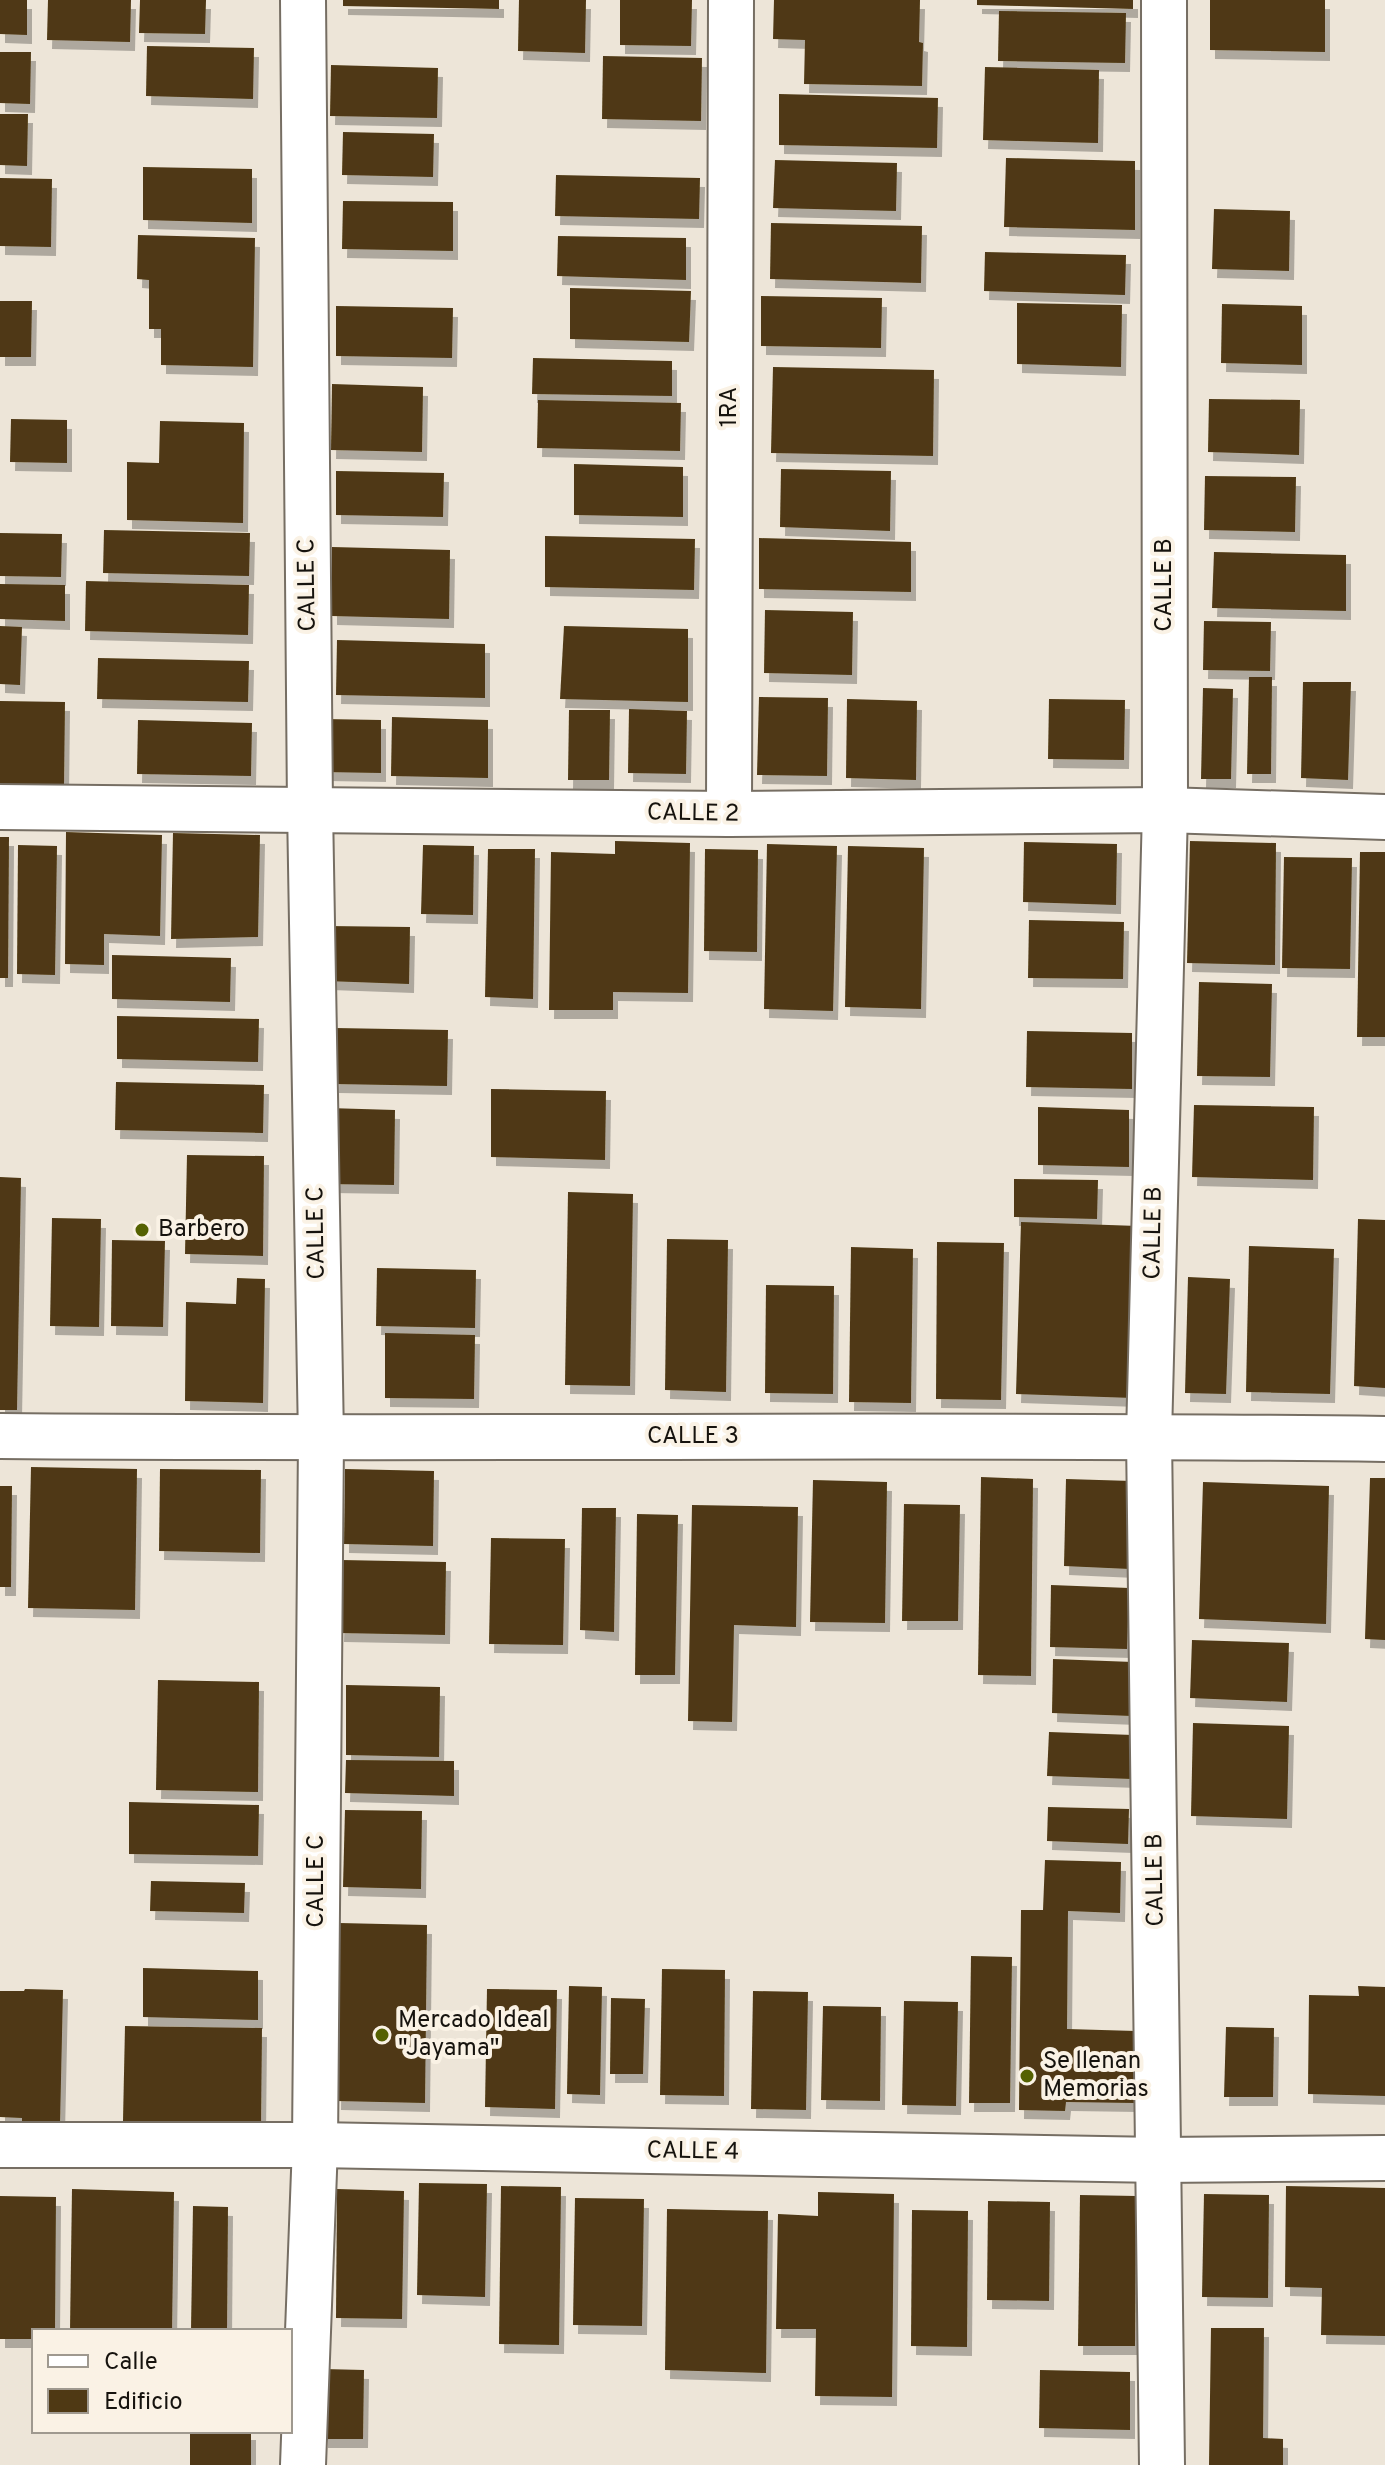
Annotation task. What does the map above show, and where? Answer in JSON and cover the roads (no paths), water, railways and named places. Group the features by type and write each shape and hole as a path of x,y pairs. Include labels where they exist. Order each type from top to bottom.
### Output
{"street":[{"name":"CALLE C","path":"303,0 310,808 321,1439 315,2145 303,2465"},
{"name":"1RA","path":"729,814 731,0"},
{"name":"CALLE B","path":"1162,2465 1149,1436 1165,810 1164,0"},
{"name":"CALLE 2","path":"0,807 729,814 1165,810 1385,817"},
{"name":"CALLE 3","path":"0,1436 321,1439 1149,1436 1385,1439"},
{"name":"CALLE 4","path":"0,2145 315,2145 1160,2160 1385,2158"}],"place":[{"name":"Barbero","path":"142,1230"},
{"name":"Mercado Ideal \"Jayama\"","path":"382,2035"},
{"name":"Se llenan Memorias","path":"1027,2076"}]}
